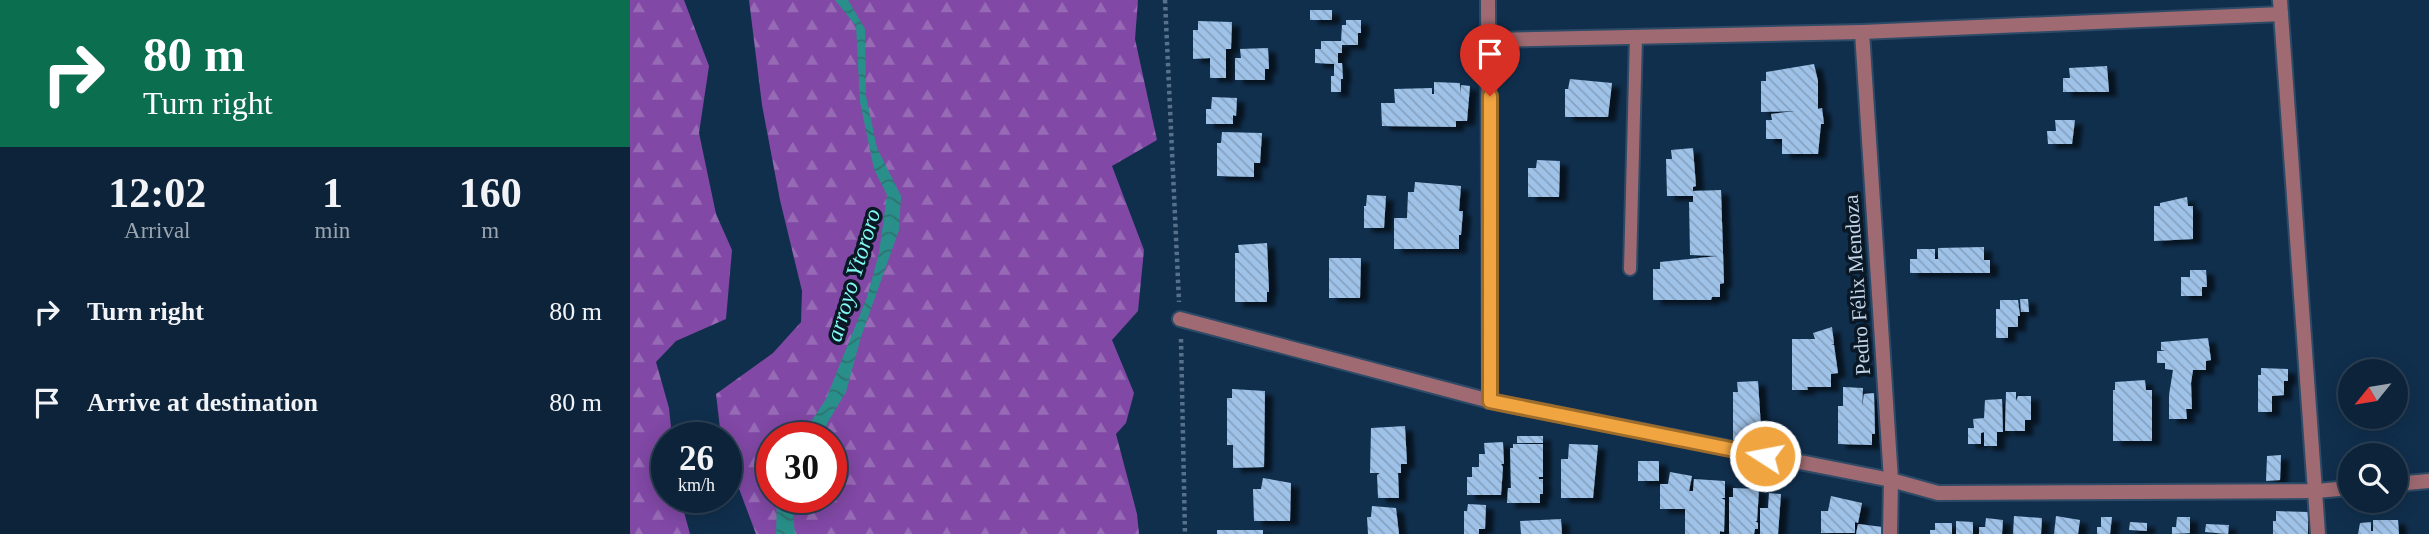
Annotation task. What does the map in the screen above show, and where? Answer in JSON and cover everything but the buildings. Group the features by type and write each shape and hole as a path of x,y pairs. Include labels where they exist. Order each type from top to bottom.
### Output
{"street":[{"path":"1488,0 1490,401"},
{"path":"1490,40 1862,33 2281,7 2318,534"},
{"name":"Pedro Félix Mendoza","path":"1862,33 1891,480 1890,534"},
{"path":"1180,319 1490,401 1891,480 1938,492 2338,489"},
{"path":"2408,483 2429,481"}],"lane":[{"path":"1630,269 1636,37"}],"path":[{"path":"1165,0 1180,319 1185,534"}],"green space":[{"path":"630,0 684,0 709,66 699,133 716,214 732,250 726,319 676,341 656,362 670,422 651,422 651,513 684,513 690,534 630,534"},
{"path":"749,0 1138,0 1135,39 1157,140 1112,166 1144,250 1138,311 1112,340 1134,393 1126,423 1116,434 1137,514 1139,534 756,534 742,497 742,422 719,422 716,394 773,353 801,322 802,291 780,200 762,105"}],"water":[{"path":"835,0 848,0 865,29 866,96 877,148 901,196 899,230 861,337 846,392 828,422 811,422 826,399 867,297 879,253 887,195 874,169 860,102 856,26"},
{"path":"777,513 793,513 795,534 776,534"}],"route":[{"path":"1490,96 1490,401 1765,456"}],"water label":[{"name":"arroyo Ytororo","path":"853,275"}]}
